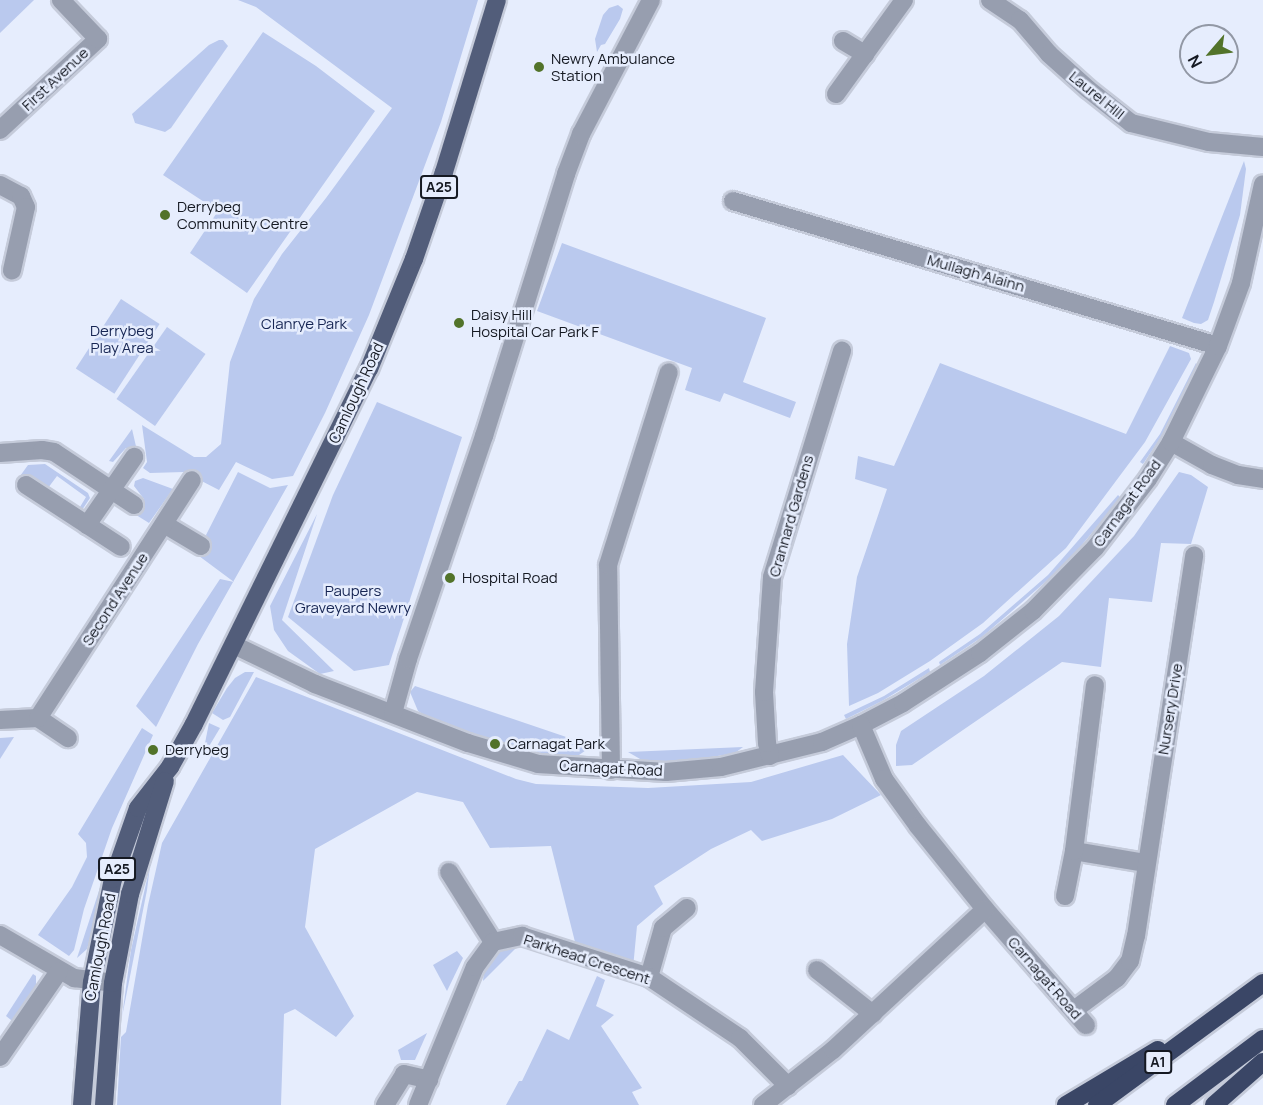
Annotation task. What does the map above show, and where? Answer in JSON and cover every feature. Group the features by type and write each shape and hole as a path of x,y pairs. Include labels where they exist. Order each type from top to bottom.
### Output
{"highway":[{"name":"A1","path":"1097,1105 1263,982"},
{"path":"1066,1105 1131,1065 1217,1017"},
{"path":"1175,1105 1263,1039"},
{"path":"1214,1105 1263,1062"}],"main road":[{"name":"Camlough Road","path":"104,1105 113,983 130,894 170,767 234,645 369,369 414,259 444,172 497,0"},
{"name":"Camlough Road","path":"82,1105 92,982 113,879 138,808 170,767"}],"street":[{"name":"First Avenue","path":"0,130 98,39 61,0"},
{"path":"393,713 408,659 484,436 566,174 594,107 651,0"},
{"path":"836,94 904,0"},
{"name":"Laurel Hill","path":"990,0 1020,20 1049,54 1088,90 1131,123 1209,142 1263,147"},
{"path":"843,40 865,54"},
{"name":"Carnagat Road","path":"234,645 315,684 468,743 538,764 666,772 721,767 822,742 861,725 903,703 980,653 1033,611 1095,548 1148,479 1171,442 1218,346 1241,283 1263,184"},
{"path":"0,185 21,196 26,207 12,270"},
{"name":"Mullagh Alainn","path":"733,201 1218,346"},
{"name":"Crannard Gardens","path":"770,756 764,692 772,577 842,351"},
{"path":"611,770 608,565 669,372"},
{"path":"1171,442 1212,465 1238,475 1263,479"},
{"path":"0,453 47,450 134,505"},
{"path":"87,525 134,457"},
{"name":"Second Avenue","path":"38,718 192,480"},
{"name":"Second Avenue","path":"26,485 121,547"},
{"path":"164,524 201,546"},
{"name":"Nursery Drive","path":"1074,1010 1118,978 1130,961 1194,555"},
{"path":"1065,896 1074,850 1095,685"},
{"path":"0,720 38,718 68,738"},
{"name":"Carnagat Road","path":"861,725 884,778 918,826 985,909 1086,1025"},
{"path":"1074,850 1146,863"},
{"path":"418,1105 475,967 493,942 450,872"},
{"path":"649,977 663,927 687,908"},
{"path":"762,1105 873,1014 985,909"},
{"path":"0,935 59,971 92,982 113,983"},
{"name":"Parkhead Crescent","path":"493,942 522,936 649,977 740,1038 788,1086"},
{"path":"817,970 873,1014"},
{"path":"0,1057 59,971"},
{"path":"385,1105 404,1074 429,1080"}],"green space":[{"path":"0,0 34,0 0,33"},
{"name":"Clanrye Park","path":"238,0 478,0 441,122 369,315 325,413 293,476 272,479 236,462 219,490 184,472 150,473 143,468 147,462 142,425 194,457 206,457 221,444 230,362 254,299 282,254 392,108 256,7"},
{"path":"618,5 623,9 620,19 605,44 601,45 597,52 595,39 603,15 609,8"},
{"path":"263,32 316,66 375,111 247,293 190,253 218,211 163,175"},
{"path":"223,40 228,46 171,128 165,132 135,123 132,114 209,45"},
{"path":"1244,161 1246,169 1240,215 1214,302 1208,320 1201,324 1194,323 1182,318"},
{"path":"562,243 766,318 743,382 796,402 790,418 724,393 720,402 685,390 692,368 537,311"},
{"name":"Derrybeg Play Area","path":"121,299 160,324 114,394 76,369"},
{"path":"167,327 206,354 155,426 117,399"},
{"path":"1170,346 1189,353 1191,359 1145,442 1066,548 983,623 930,661 878,693 849,706 847,644 857,577 887,489 855,479 858,456 894,466 940,363 1126,434"},
{"path":"1196,363 1198,366 1164,433 1143,464 1140,462 1160,434"},
{"name":"Paupers Graveyard Newry","path":"377,402 462,437 389,665 354,671 288,617 333,495"},
{"path":"132,429 138,455 126,448 113,462 109,461"},
{"path":"45,464 88,493 90,498 82,510 80,507 86,497 57,476 48,488 31,475 22,487 15,483 28,465"},
{"path":"238,472 270,488 288,485 233,582 199,556 209,542 206,535"},
{"path":"1179,472 1191,475 1208,487 1191,544 1161,543 1152,602 1109,598 1101,667 1062,662 912,765 896,766 896,745 901,731 984,676 1059,616 1134,536"},
{"path":"143,478 173,489 149,523 133,513 144,499 134,486 135,481"},
{"path":"1118,495 1121,498 1066,564 982,637 940,665 939,662 980,634 1048,575"},
{"path":"317,514 282,620 334,671 320,674 288,651 274,630 270,606"},
{"path":"220,579 233,582 198,644 156,727 136,706"},
{"path":"929,668 930,672 882,701 846,719 844,715 884,696"},
{"path":"245,672 254,672 230,717 223,720 212,713 235,678"},
{"path":"256,677 516,779 536,784 648,788 751,782 843,755 881,795 832,819 762,841 751,830 711,849 654,886 663,904 637,926 633,968 576,946 551,846 490,848 463,802 417,792 315,849 305,927 354,1016 336,1037 295,1009 284,1014 281,1105 117,1105 121,1037 126,1032 148,905 162,843"},
{"path":"415,686 592,746 579,755 548,755 436,723 418,711 410,692"},
{"path":"209,723 220,728 202,758"},
{"path":"142,728 153,735 112,828 84,909 74,950 69,956 38,935 72,887 87,857 86,843 78,834"},
{"path":"14,737 0,759 0,738"},
{"path":"743,747 735,753 689,761 647,763 628,752"},
{"path":"113,848 118,849 87,949 77,958"},
{"path":"150,866 147,890 122,1017 131,950"},
{"path":"519,945 483,981 484,971 502,949"},
{"path":"457,951 463,958 447,991 433,965"},
{"path":"33,974 36,976 36,993 16,1024 6,1016"},
{"path":"597,976 605,980 596,1006 614,1015 601,1026 642,1088 632,1092 639,1105 506,1105 519,1081 522,1081 547,1029 569,1040"},
{"path":"427,1033 415,1060 401,1060 398,1050"}],"place":[{"name":"Newry Ambulance Station","path":"539,67"},
{"name":"Derrybeg Community Centre","path":"165,215"},
{"name":"Daisy Hill Hospital Car Park F","path":"459,323"},
{"name":"Hospital Road","path":"450,578"},
{"name":"Carnagat Park","path":"495,744"},
{"name":"Derrybeg","path":"153,750"}]}
